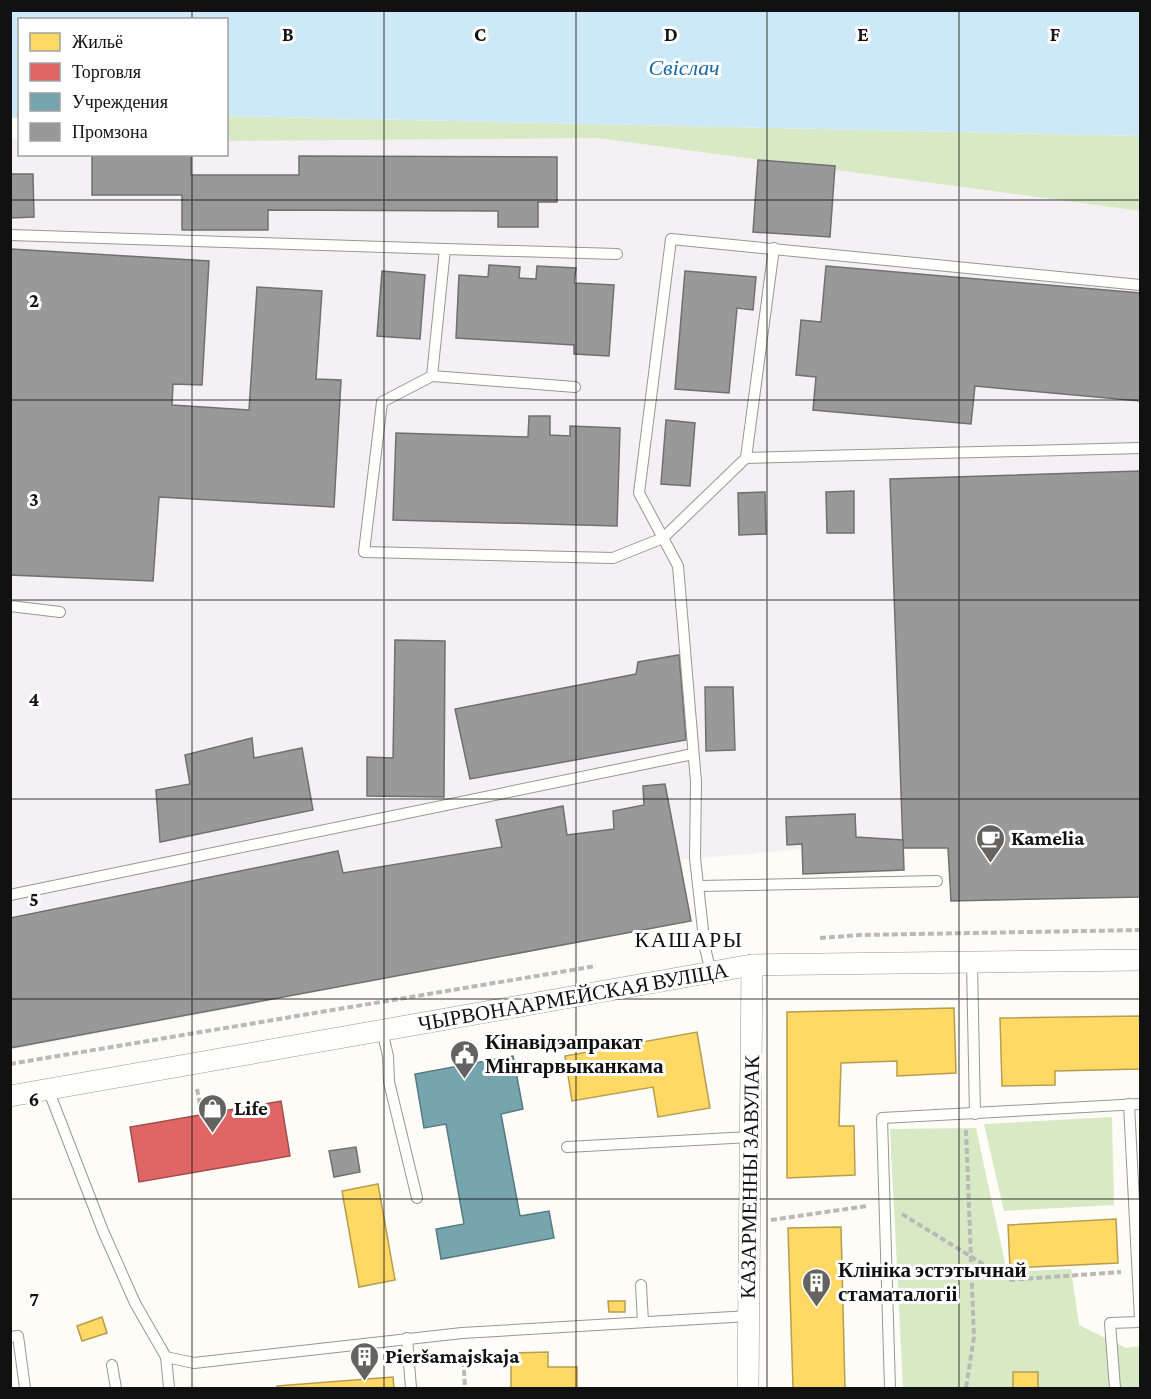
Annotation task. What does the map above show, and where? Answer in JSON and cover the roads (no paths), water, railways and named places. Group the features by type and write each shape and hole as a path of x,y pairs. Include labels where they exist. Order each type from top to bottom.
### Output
{"street":[{"name":"ЧЫРВОНААРМЕЙСКАЯ ВУЛІЦА","path":"10,1096 752,966 1140,960"},
{"name":"КАЗАРМЕННЫ ЗАВУЛАК","path":"748,1389 752,966"}],"lane":[{"path":"10,235 617,254"},
{"path":"711,972 705,948 695,858 693,754 678,566 639,493 671,239 1140,285"},
{"path":"432,376 445,249"},
{"path":"575,387 432,376 382,402 364,552 613,558 663,538 746,458 774,249"},
{"path":"746,458 1140,448"},
{"path":"10,606 60,612"},
{"path":"10,895 693,754"},
{"path":"699,886 937,880"},
{"path":"970,1114 972,963"},
{"path":"382,1030 388,1056 389,1082 417,1198"},
{"path":"48,1089 103,1231 135,1304 166,1357 169,1389"},
{"path":"1115,1389 1110,1323 1140,1321 1137,1203 1129,1104"},
{"path":"890,1389 882,1118 1140,1104"},
{"path":"567,1147 750,1137"},
{"path":"641,1285 643,1322"},
{"path":"166,1357 194,1363 462,1333 748,1316"},
{"path":"10,1337 18,1336 25,1389"},
{"path":"407,1338 411,1389"},
{"path":"112,1365 116,1389"}],"water":[{"name":"Свіслач","path":"10,11 1140,11 1140,136 228,116 228,18 18,18 18,118 11,118"}],"place":[{"name":"Kamelia","path":"990,864"},
{"name":"Кінавідэапракат Мінгарвыканкама","path":"464,1080"},
{"name":"Life","path":"213,1134"},
{"name":"Клініка эстэтычнай стаматалогіі","path":"817,1308"},
{"name":"Pieršamajskaja","path":"364,1382"}],"district":[{"name":"КАШАРЫ","path":"689,939"}]}
